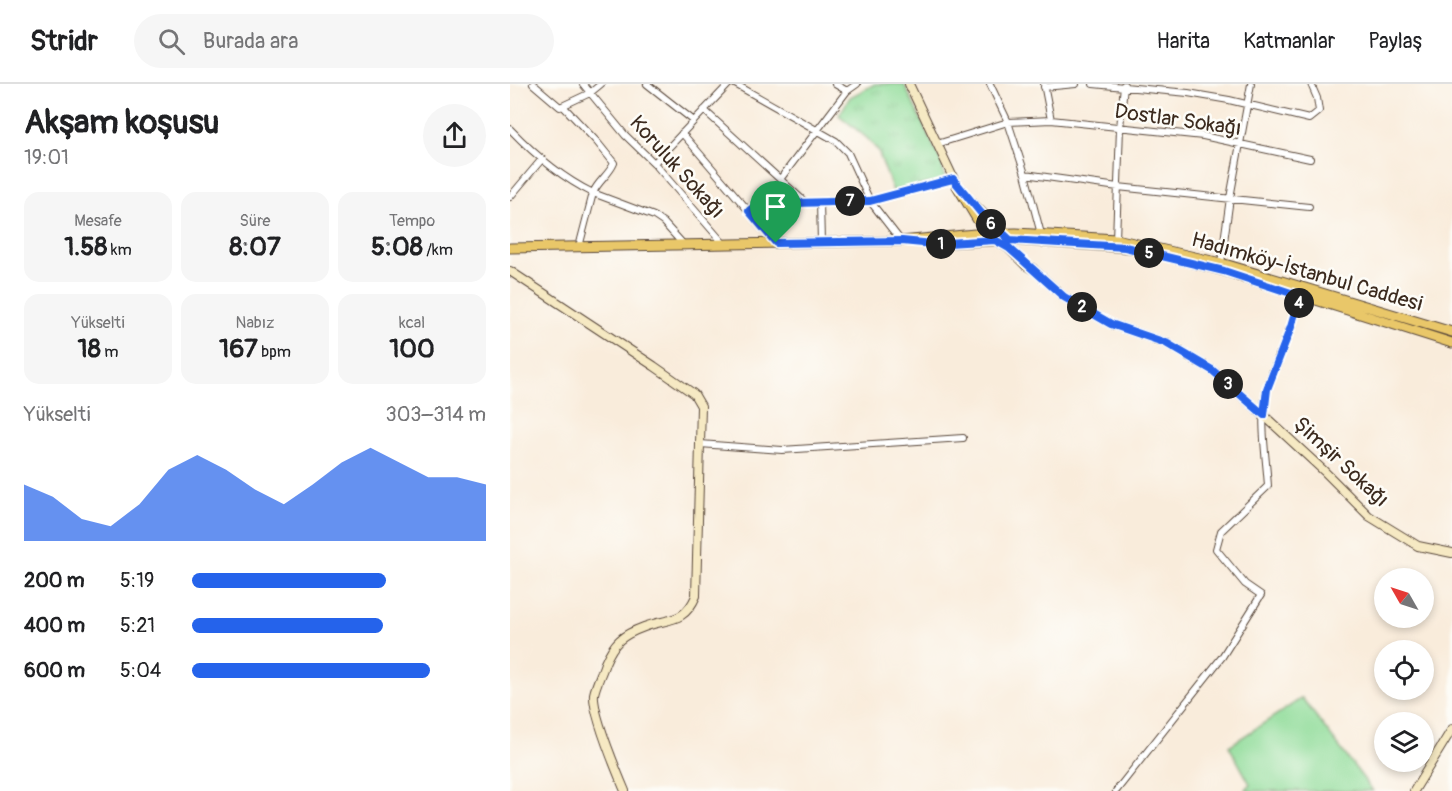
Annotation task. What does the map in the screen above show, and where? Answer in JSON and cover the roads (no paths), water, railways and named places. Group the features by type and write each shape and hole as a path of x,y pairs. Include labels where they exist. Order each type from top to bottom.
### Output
{"main road":[{"path":"955,183 986,234"},
{"path":"955,183 998,237 1026,265 1033,268"},
{"name":"Hadımköy-İstanbul Caddesi","path":"510,248 902,241 986,234 1010,240 1125,247 1224,271 1452,343"},
{"name":"Hadımköy-İstanbul Caddesi","path":"902,241 933,244 1041,234 1116,239 1221,263 1452,332"},
{"path":"1010,240 1033,268"}],"street":[{"path":"532,84 560,107 590,93 601,84"},
{"name":"Koruluk Sokağı","path":"583,84 625,135 654,163 724,244"},
{"path":"647,84 694,121"},
{"path":"654,163 729,84"},
{"path":"735,84 836,141 848,153 870,201 902,241"},
{"path":"835,84 847,91"},
{"path":"781,178 847,91 857,84"},
{"path":"749,211 758,204 870,201 955,183 909,84"},
{"path":"990,84 1008,122 1041,234"},
{"path":"1051,120 1044,85 1076,84"},
{"path":"1093,84 1124,85 1188,93 1309,119 1319,111 1311,84"},
{"path":"1221,263 1230,198 1251,84"},
{"path":"1116,239 1124,85"},
{"path":"563,106 614,163 608,174 596,186 579,247"},
{"path":"704,110 806,203"},
{"name":"Dostlar Sokağı","path":"937,144 1008,122 1051,120 1177,132 1310,159"},
{"path":"510,129 542,159 578,186 663,222 683,244"},
{"path":"682,134 776,243"},
{"path":"510,197 542,159"},
{"path":"1025,174 1118,187 1309,207"},
{"path":"820,202 821,242"},
{"name":"Şimşir Sokağı","path":"1033,268 1064,297 1111,324 1166,343 1212,370 1264,415 1369,516 1418,546 1452,554"},
{"path":"510,271 694,394 701,406 696,596 685,614 672,621 627,633 612,647 594,695 600,724 625,791"},
{"path":"1116,791 1222,657 1261,594 1245,584 1216,549 1221,531 1268,486 1264,415 1267,389 1291,327 1300,296"},
{"path":"700,444 782,450 963,438"},
{"path":"1414,791 1452,729"}]}
